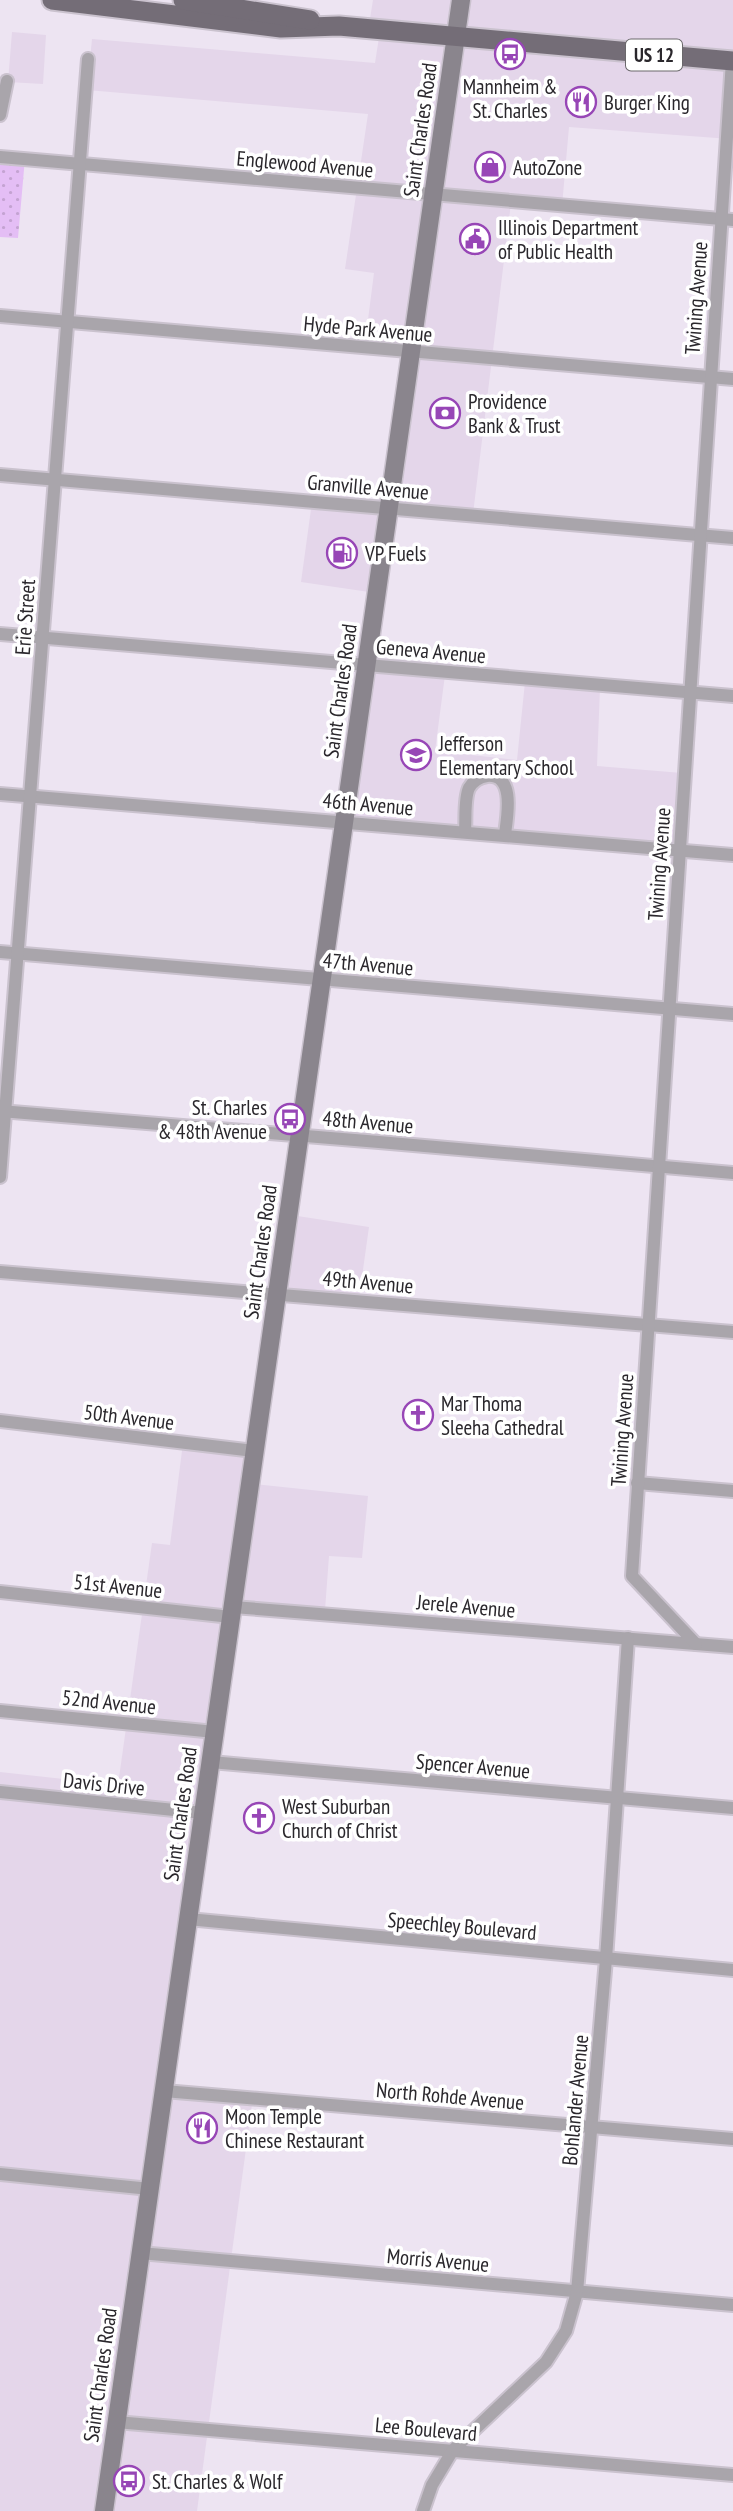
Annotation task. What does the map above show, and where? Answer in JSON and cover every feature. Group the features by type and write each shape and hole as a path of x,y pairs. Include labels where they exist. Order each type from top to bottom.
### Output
{"main road":[{"name":"US 12","path":"52,0 281,28 338,26 732,61"},
{"name":"US 12","path":"183,0 285,14 338,26"},
{"name":"Saint Charles Road","path":"104,2511 461,0"}],"street":[{"name":"Erie Street","path":"0,1177 3,1112 31,796 88,59"},
{"name":"Twining Avenue","path":"696,1644 632,1576 710,377 727,219 732,61"},
{"path":"0,115 8,80"},
{"name":"Englewood Avenue","path":"0,157 727,219"},
{"name":"Hyde Park Avenue","path":"0,316 733,379"},
{"name":"Granville Avenue","path":"0,475 733,538"},
{"name":"Geneva Avenue","path":"0,634 733,696"},
{"path":"464,831 469,789 475,780 491,776 499,779 509,796 505,834"},
{"name":"46th Avenue","path":"0,794 733,855"},
{"name":"47th Avenue","path":"0,952 733,1014"},
{"name":"48th Avenue","path":"3,1112 733,1173"},
{"name":"49th Avenue","path":"0,1272 733,1332"},
{"name":"50th Avenue","path":"0,1421 254,1451"},
{"path":"638,1483 733,1491"},
{"name":"51st Avenue","path":"0,1592 232,1612"},
{"name":"Jerele Avenue","path":"232,1612 696,1644"},
{"name":"Bohlander Avenue","path":"423,2511 432,2485 453,2450 546,2362 566,2331 577,2292 593,2127 628,1638"},
{"path":"696,1644 733,1647"},
{"name":"52nd Avenue","path":"0,1711 215,1732"},
{"name":"Spencer Avenue","path":"211,1762 733,1808"},
{"name":"Davis Drive","path":"0,1792 203,1813"},
{"name":"Speechley Boulevard","path":"188,1919 733,1970"},
{"name":"North Rohde Avenue","path":"164,2091 733,2138"},
{"path":"0,2174 150,2189"},
{"name":"Morris Avenue","path":"141,2253 733,2305"},
{"name":"Lee Boulevard","path":"116,2423 733,2475"}],"shaded area":[{"path":"373,0 458,0 453,31 369,25"},
{"path":"462,0 733,0 733,58 458,33"},
{"path":"380,31 453,37 410,347 365,343 374,273 345,269 368,114 87,90 92,39 375,63"},
{"path":"12,32 46,35 43,84 8,82"},
{"path":"457,38 733,63 730,139 569,127 562,206 511,203 473,514 391,507"},
{"path":"0,155 25,158 18,238 0,237"},
{"path":"312,502 388,507 376,593 301,582"},
{"name":"Jefferson Elementary School","path":"369,669 445,675 435,751 517,760 525,682 600,688 597,766 682,773 677,847 348,819"},
{"path":"291,1215 369,1227 359,1298 281,1291"},
{"path":"183,1443 253,1450 100,2511 0,2511 0,1772 118,1785 152,1543 170,1545"},
{"path":"253,1484 368,1496 362,1558 329,1556 325,1610 236,1603"},
{"path":"166,2089 253,2097 197,2511 107,2511"}],"place":[{"name":"Mannheim & St. Charles","path":"510,54"},
{"name":"Burger King","path":"581,102"},
{"name":"AutoZone","path":"490,167"},
{"name":"Illinois Department of Public Health","path":"475,239"},
{"name":"Providence Bank & Trust","path":"445,413"},
{"name":"VP Fuels","path":"342,553"},
{"name":"Jefferson Elementary School","path":"416,755"},
{"name":"St. Charles & 48th Avenue","path":"290,1119"},
{"name":"Mar Thoma Sleeha Cathedral","path":"418,1415"},
{"name":"West Suburban Church of Christ","path":"259,1818"},
{"name":"Moon Temple Chinese Restaurant","path":"202,2128"},
{"name":"St. Charles & Wolf","path":"129,2481"}]}
